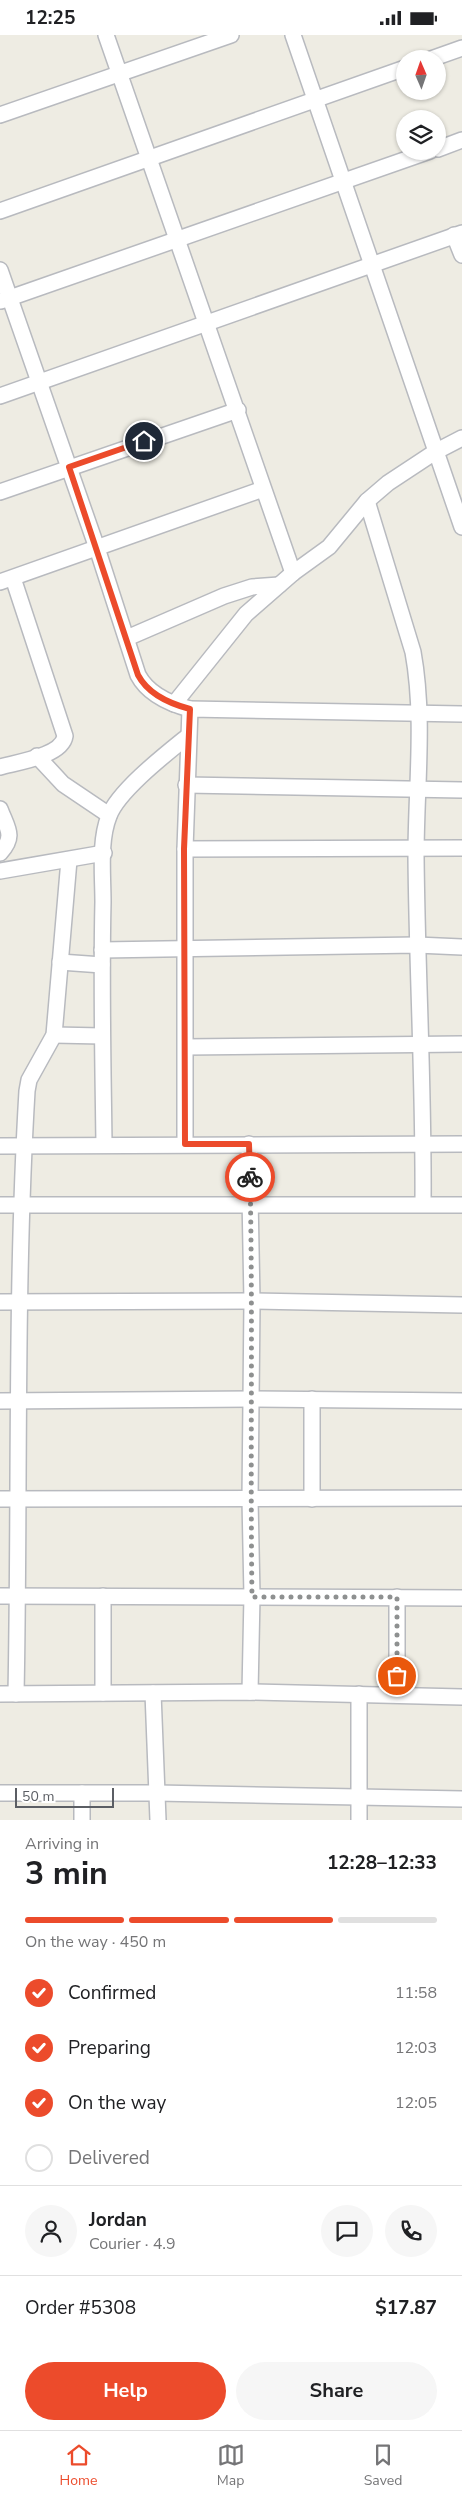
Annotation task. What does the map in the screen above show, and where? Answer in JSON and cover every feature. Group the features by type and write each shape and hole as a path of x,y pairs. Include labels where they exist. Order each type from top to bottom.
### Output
{"street":[{"path":"106,35 177,240 208,322 262,489 293,573"},
{"path":"0,115 231,35"},
{"path":"293,35 374,265 435,452 461,519"},
{"path":"446,54 462,48"},
{"path":"0,211 396,71"},
{"path":"446,146 462,140"},
{"path":"5,300 404,160"},
{"path":"0,396 458,234 462,255"},
{"path":"0,270 5,300 39,383 97,548 138,675 144,685 174,705 190,709 462,713"},
{"path":"0,492 238,410"},
{"path":"174,705 246,614 293,573 329,547 367,501 388,483 435,452 462,438"},
{"path":"0,767 55,751 64,743 65,736 6,580 262,489"},
{"path":"367,501 413,652 418,713 416,847 423,1203"},
{"path":"126,638 224,596 252,587 280,585"},
{"path":"185,1144 184,849 190,709"},
{"path":"104,1145 102,958 104,853 109,815 151,766 188,736"},
{"path":"37,756 63,784 109,815"},
{"path":"186,785 417,791 462,790"},
{"path":"0,809 10,836 7,845 0,853"},
{"path":"184,849 462,848"},
{"path":"0,871 104,853"},
{"path":"16,1694 19,1498 17,1401 18,1302 24,1146 29,1080 54,1035 69,860"},
{"path":"60,962 184,950 417,945 462,947"},
{"path":"54,1035 102,1036"},
{"path":"186,1047 462,1044"},
{"path":"249,1144 252,1301 250,1499 252,1597 250,1692"},
{"path":"0,1146 462,1144"},
{"path":"0,1205 423,1203 462,1205"},
{"path":"0,1302 252,1301 462,1305"},
{"path":"0,1401 251,1399 462,1401"},
{"path":"312,1399 312,1499"},
{"path":"0,1499 462,1499"},
{"path":"0,1595 462,1598"},
{"path":"103,1596 103,1693"},
{"path":"397,1597 398,1695"},
{"path":"0,1693 250,1692 462,1697"},
{"path":"153,1693 158,1820"},
{"path":"359,1694 359,1820"},
{"path":"0,1793 157,1793 462,1799"},
{"path":"82,1793 82,1820"}],"way so far":[{"path":"250,1177 252,1301 250,1499 252,1597 397,1597 397,1676"}],"route":[{"path":"144,441 69,467 138,675 144,685 174,705 190,709 184,849 185,1144 249,1144 250,1177"}]}
